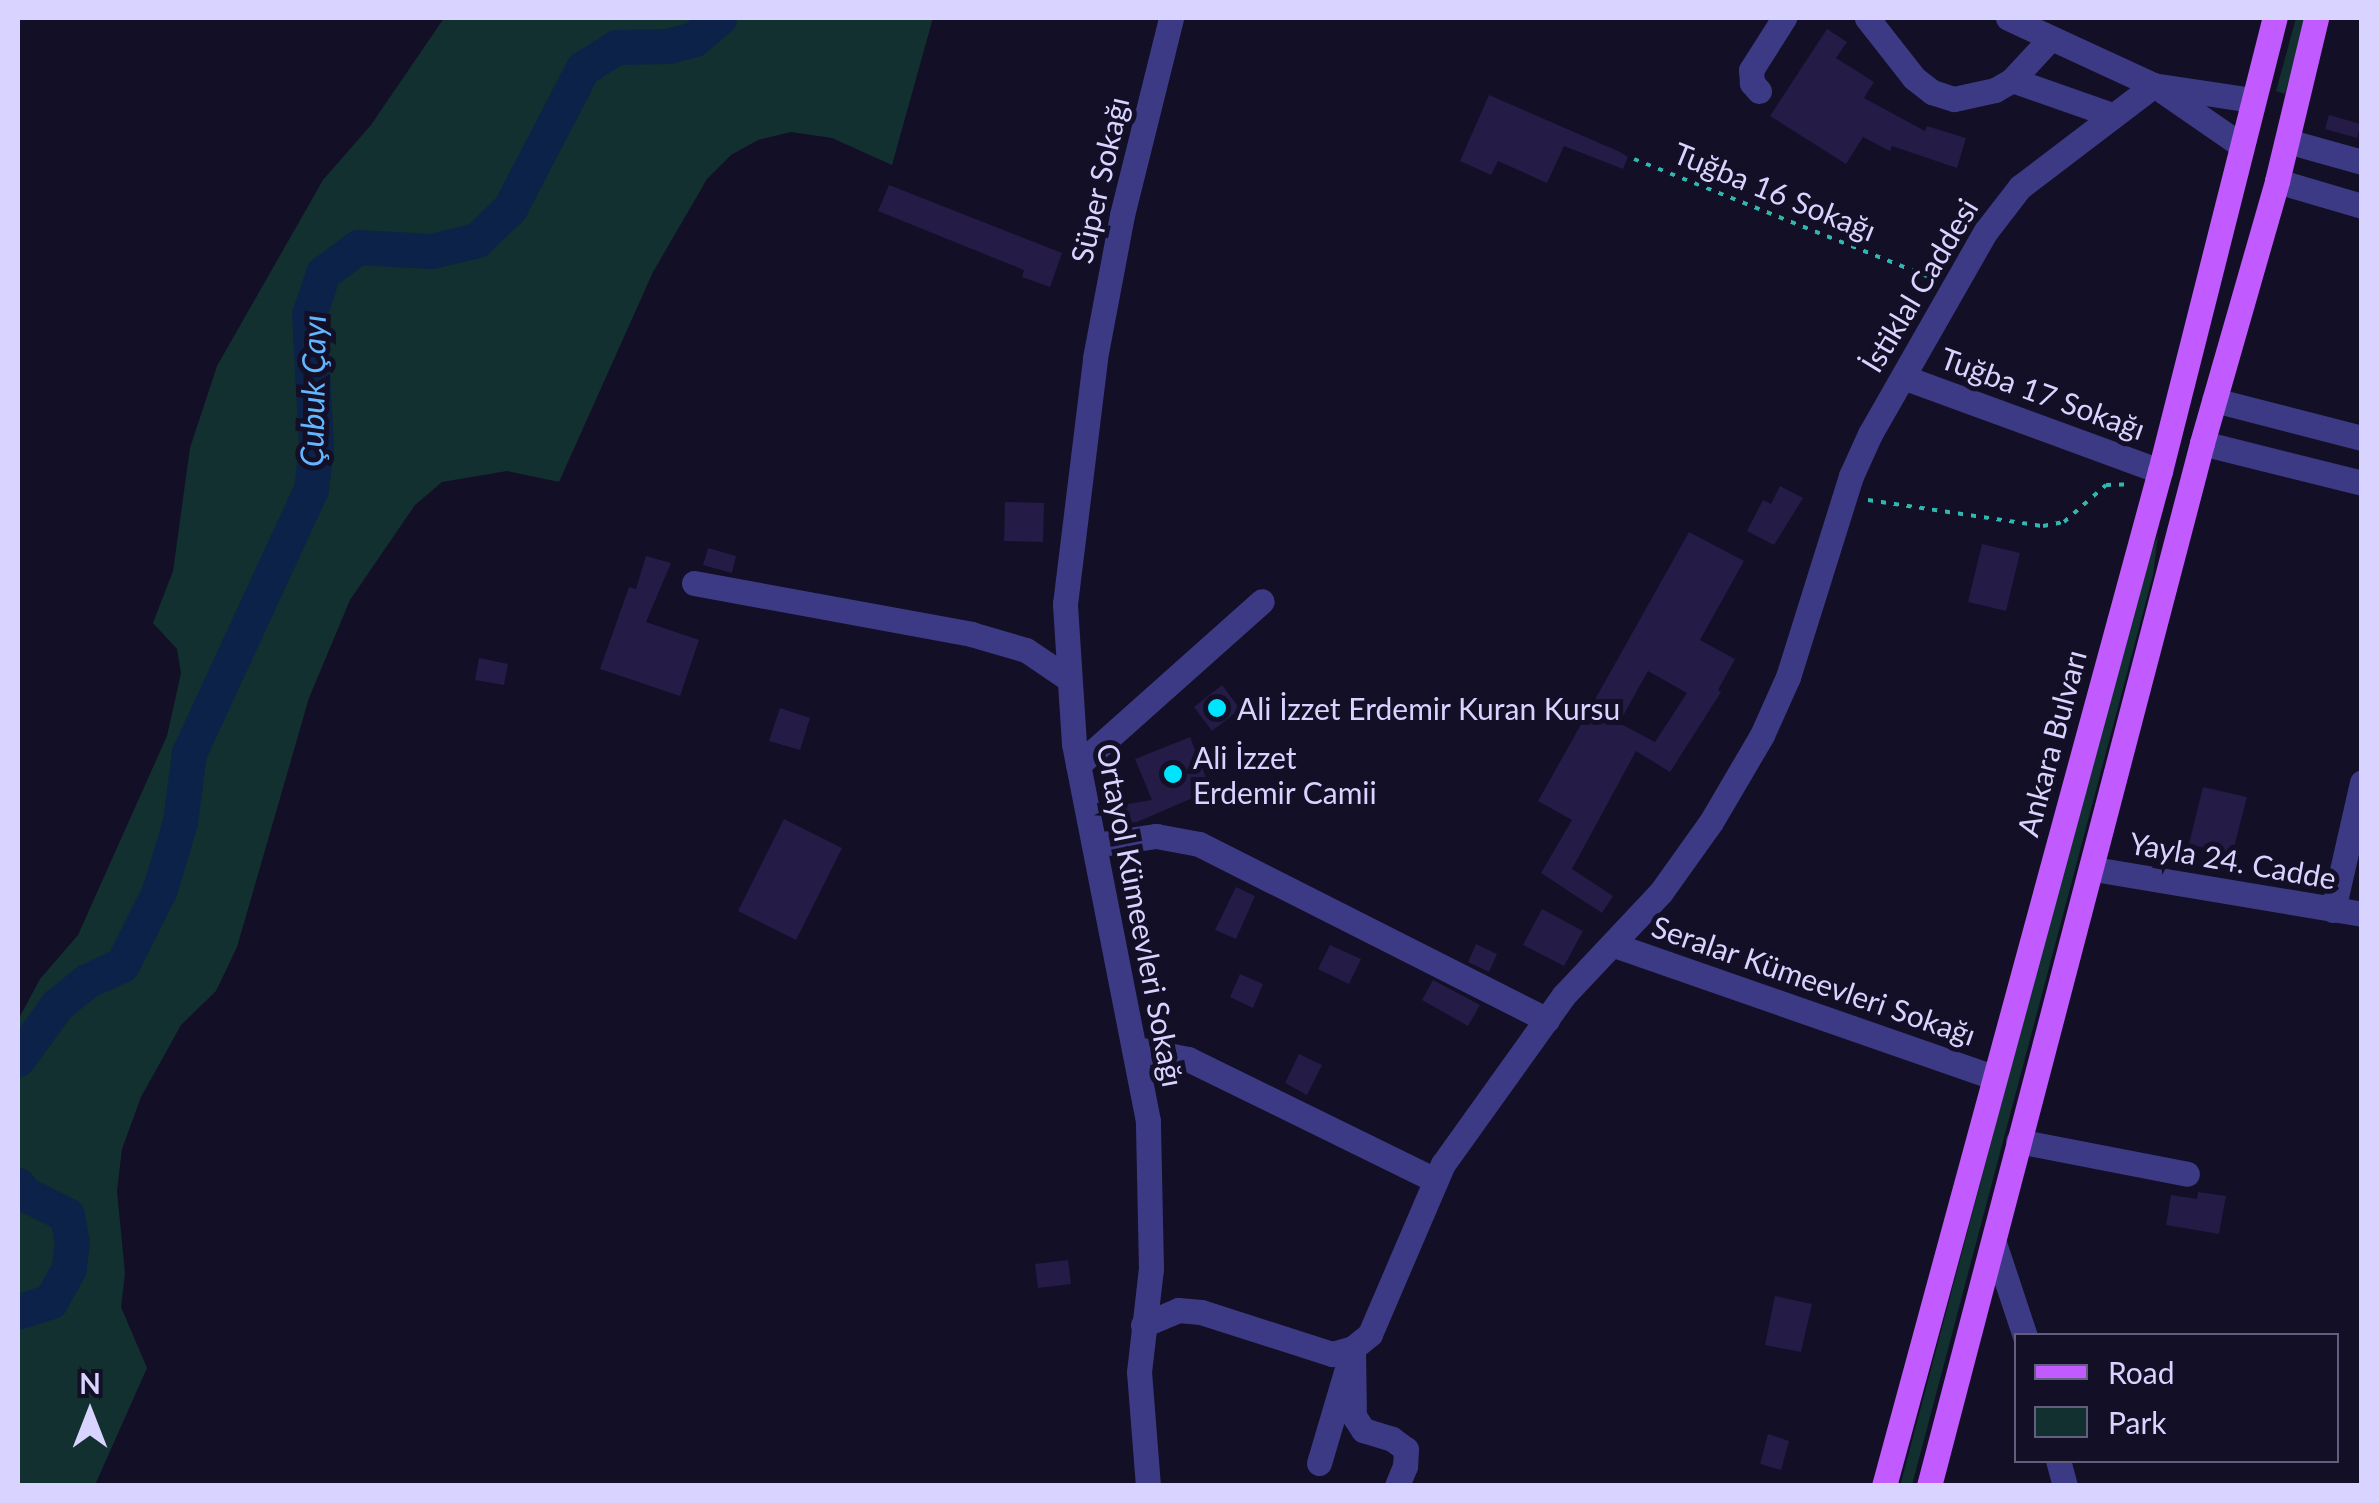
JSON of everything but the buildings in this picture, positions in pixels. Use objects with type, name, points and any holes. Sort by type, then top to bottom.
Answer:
[{"type":"main road","name":"Ankara Bulvarı","points":[[1884,1486],[1992,1077],[2160,471],[2275,18]]},
{"type":"main road","points":[[1929,1486],[2018,1141],[2094,869],[2202,443],[2277,180],[2316,18]]},
{"type":"main road","points":[[2253,100],[2287,141]]},
{"type":"main road","points":[[2241,146],[2277,180]]},
{"type":"street","name":"Süper Sokağı","points":[[1095,358],[1122,215],[1171,18]]},
{"type":"street","points":[[1759,91],[1752,83],[1751,70],[1784,18]]},
{"type":"street","points":[[1866,18],[1891,55],[1932,92],[1970,99],[2012,80],[2046,28]]},
{"type":"street","points":[[2008,18],[2046,28],[2154,85],[2241,146]]},
{"type":"street","points":[[2012,80],[2112,115]]},
{"type":"street","points":[[2154,85],[2253,100]]},
{"type":"street","name":"İstiklal Caddesi","points":[[1819,576],[1844,496],[1870,434],[1986,231],[2020,186],[2154,85]]},
{"type":"street","points":[[2287,141],[2362,162]]},
{"type":"street","points":[[2277,180],[2362,206]]},
{"type":"street","name":"Ortayol Kümeevleri Sokağı","points":[[1095,358],[1066,569],[1066,677],[1078,765],[1137,1049],[1150,1161],[1150,1269],[1139,1372],[1148,1486]]},
{"type":"street","name":"Tuğba 17 Sokağı","points":[[1904,377],[2160,471]]},
{"type":"street","points":[[2214,400],[2362,438]]},
{"type":"street","points":[[2202,443],[2362,483]]},
{"type":"street","name":"Seralar Kümeevleri Sokağı","points":[[1353,1348],[1370,1334],[1378,1319],[1435,1180],[1580,976],[1614,945],[1686,858],[1762,735],[1788,677],[1819,576]]},
{"type":"street","points":[[694,582],[970,634],[1026,650],[1066,677]]},
{"type":"street","points":[[1078,765],[1262,602]]},
{"type":"street","points":[[2333,910],[2362,782]]},
{"type":"street","points":[[1094,845],[1156,836],[1186,838],[1546,1020]]},
{"type":"street","name":"Yayla 24. Cadde","points":[[2094,869],[2362,914]]},
{"type":"street","name":"Seralar Kümeevleri Sokağı","points":[[1614,945],[1992,1077]]},
{"type":"street","points":[[1137,1049],[1188,1058],[1435,1180]]},
{"type":"street","points":[[2018,1141],[2187,1174]]},
{"type":"street","points":[[1994,1242],[2024,1333]]},
{"type":"street","points":[[1143,1325],[1188,1310],[1319,1352],[1353,1348]]},
{"type":"street","points":[[1319,1462],[1353,1348]]},
{"type":"street","points":[[1353,1348],[1356,1424],[1406,1449],[1405,1466],[1397,1486]]},
{"type":"path","name":"Tuğba 16 Sokağı","points":[[1634,159],[1954,288]]},
{"type":"path","points":[[1844,496],[2044,526],[2064,522],[2106,485],[2132,484]]},
{"type":"green space","points":[[444,18],[933,18],[892,165],[832,138],[791,132],[758,140],[731,155],[707,179],[653,272],[559,482],[507,471],[442,482],[415,505],[350,600],[309,698],[237,947],[216,991],[181,1025],[141,1097],[122,1149],[117,1191],[125,1273],[121,1307],[147,1368],[95,1485],[18,1485],[18,1020],[40,979],[78,935],[167,736],[181,673],[177,649],[153,623],[173,571],[190,448],[217,366],[323,180],[371,125]]},
{"type":"green space","points":[[2296,18],[2305,18],[2285,94],[2276,91]]},
{"type":"green space","points":[[2158,535],[2153,575],[1912,1485],[1900,1486],[2142,573]]},
{"type":"waterway","name":"Çubuk Çayı","points":[[18,1059],[57,1005],[87,981],[122,965],[160,889],[180,822],[189,753],[311,489],[316,447],[309,315],[323,273],[358,247],[431,251],[477,240],[510,208],[583,68],[616,47],[668,46],[694,39],[719,18]]},
{"type":"waterway","name":"Çubuk Çayı","points":[[18,1185],[23,1193],[67,1215],[72,1242],[69,1268],[51,1301],[18,1312]]},
{"type":"place","name":"Ali İzzet Erdemir Kuran Kursu","points":[[1217,708]]},
{"type":"place","name":"Ali İzzet Erdemir Camii","points":[[1173,774]]}]
